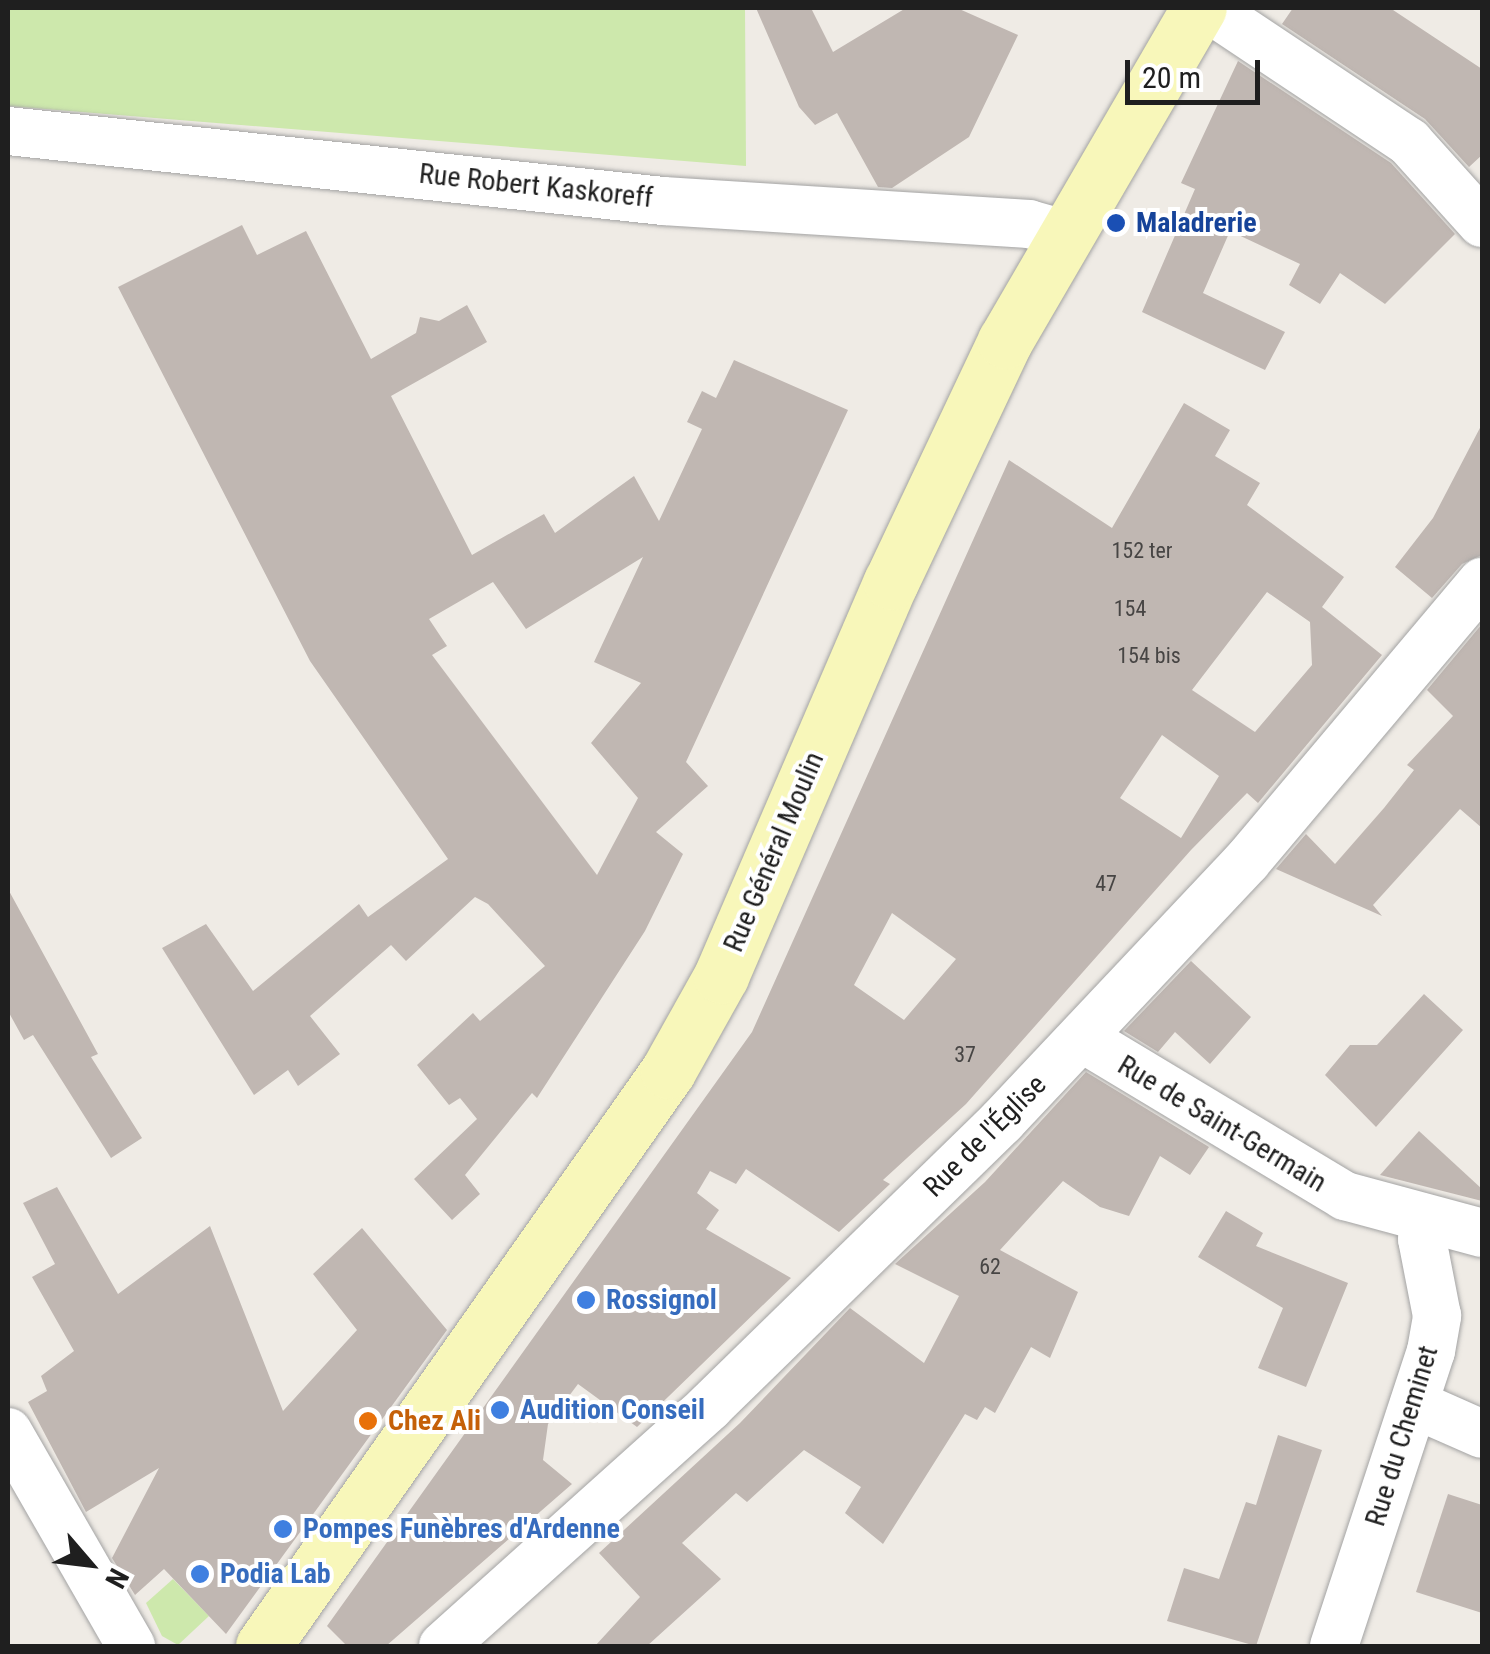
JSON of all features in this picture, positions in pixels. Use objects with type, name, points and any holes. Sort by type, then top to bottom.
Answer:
[{"type":"main road","name":"Rue Général Moulin","points":[[263,1646],[668,1071],[721,976],[899,564],[1064,234],[1199,8]]},
{"type":"street","points":[[1208,8],[1409,142],[1482,223]]},
{"type":"street","name":"Rue Robert Kaskoreff","points":[[8,132],[663,200],[1029,224],[1064,234]]},
{"type":"street","name":"Rue de l'Église","points":[[443,1646],[709,1407],[1082,1038],[1247,861],[1482,582]]},
{"type":"street","name":"Rue de Saint-Germain","points":[[1082,1038],[1301,1174],[1345,1196],[1426,1221],[1482,1233]]},
{"type":"street","name":"Rue du Cheminet","points":[[1334,1646],[1414,1404],[1437,1316],[1422,1238],[1426,1221]]},
{"type":"street","points":[[1414,1404],[1482,1434]]},
{"type":"street","points":[[8,1432],[131,1646]]},
{"type":"green space","points":[[8,8],[745,8],[746,166],[8,106]]},
{"type":"green space","points":[[173,1579],[209,1616],[178,1645],[162,1636],[146,1603]]},
{"type":"building","points":[[756,8],[811,8],[833,52],[906,8],[957,8],[1018,35],[969,137],[892,188],[878,187],[837,113],[815,125],[799,107]]},
{"type":"building","points":[[1293,8],[1390,8],[1482,69],[1482,155],[1469,167],[1425,119],[1282,24]]},
{"type":"building","points":[[1238,61],[1391,163],[1455,234],[1385,304],[1340,273],[1320,304],[1289,285],[1300,264],[1230,231],[1203,293],[1285,332],[1265,370],[1142,312],[1195,189],[1181,183]]},
{"type":"building","points":[[242,225],[257,255],[306,231],[371,359],[416,333],[420,317],[439,321],[467,305],[487,342],[391,396],[472,555],[544,514],[555,533],[634,476],[659,521],[702,429],[687,422],[702,391],[716,398],[734,360],[848,410],[686,762],[708,786],[656,832],[683,854],[645,931],[537,1098],[532,1093],[465,1175],[480,1194],[452,1220],[414,1179],[477,1119],[460,1098],[449,1105],[417,1065],[473,1013],[480,1021],[545,966],[488,904],[475,897],[406,961],[391,945],[310,1016],[340,1054],[298,1086],[288,1070],[254,1095],[162,948],[206,924],[253,991],[359,904],[368,917],[448,859],[310,661],[118,287]],"holes":[[[643,557],[594,662],[641,683],[591,743],[638,798],[597,875],[432,655],[447,646],[429,619],[493,582],[526,629]]]},
{"type":"building","points":[[1184,403],[1230,430],[1215,456],[1260,483],[1247,505],[1344,577],[1322,607],[1382,655],[1258,803],[1247,793],[1191,850],[966,1104],[883,1180],[890,1184],[839,1232],[746,1169],[736,1184],[710,1171],[697,1193],[719,1210],[706,1229],[791,1278],[637,1427],[578,1384],[548,1424],[543,1460],[572,1484],[386,1646],[347,1646],[327,1626],[752,1032],[1009,460],[1112,528]],"holes":[[[1267,592],[1310,622],[1312,665],[1255,732],[1192,690]],[[1162,735],[1219,776],[1181,838],[1120,798]],[[892,913],[956,959],[904,1020],[854,985]]]},
{"type":"building","points":[[1482,424],[1482,555],[1462,564],[1432,598],[1395,567],[1433,518]]},
{"type":"building","points":[[1482,624],[1482,828],[1460,809],[1373,905],[1382,916],[1276,869],[1306,834],[1335,864],[1384,808],[1414,770],[1407,765],[1453,716],[1427,690]]},
{"type":"building","points":[[8,889],[98,1054],[91,1057],[142,1138],[111,1158],[33,1035],[24,1040],[8,1011]]},
{"type":"building","points":[[1191,961],[1251,1017],[1210,1064],[1175,1032],[1158,1052],[1124,1031]]},
{"type":"building","points":[[1424,994],[1463,1030],[1376,1127],[1325,1075],[1350,1045],[1377,1045]]},
{"type":"building","points":[[1086,1072],[1209,1147],[1190,1175],[1160,1156],[1129,1216],[1100,1207],[1063,1181],[1000,1250],[1078,1292],[1050,1358],[1031,1347],[995,1413],[985,1407],[977,1420],[965,1414],[883,1544],[845,1513],[861,1487],[804,1450],[747,1502],[736,1493],[682,1543],[721,1579],[647,1646],[595,1646],[640,1597],[599,1553],[740,1423],[850,1308],[924,1363],[959,1296],[895,1264],[985,1182]]},
{"type":"building","points":[[1419,1131],[1482,1189],[1482,1201],[1380,1175]]},
{"type":"building","points":[[57,1187],[118,1294],[210,1226],[283,1411],[357,1330],[313,1274],[362,1228],[447,1330],[226,1634],[164,1569],[135,1595],[112,1558],[159,1468],[86,1512],[28,1402],[47,1391],[41,1376],[74,1351],[32,1277],[55,1264],[23,1203]]},
{"type":"building","points":[[1226,1211],[1263,1233],[1256,1246],[1348,1283],[1306,1387],[1258,1368],[1283,1308],[1198,1257]]},
{"type":"building","points":[[1278,1435],[1322,1450],[1256,1646],[1167,1621],[1184,1568],[1219,1579],[1246,1502],[1256,1505]]},
{"type":"building","points":[[1448,1494],[1482,1505],[1482,1613],[1416,1592]]},
{"type":"place","name":"Maladrerie","points":[[1116,223]]},
{"type":"place","name":"Rossignol","points":[[586,1300]]},
{"type":"place","name":"Audition Conseil","points":[[500,1410]]},
{"type":"place","name":"Chez Ali","points":[[368,1421]]},
{"type":"place","name":"Pompes Funèbres d'Ardenne","points":[[283,1529]]},
{"type":"place","name":"Podia Lab","points":[[200,1574]]}]
